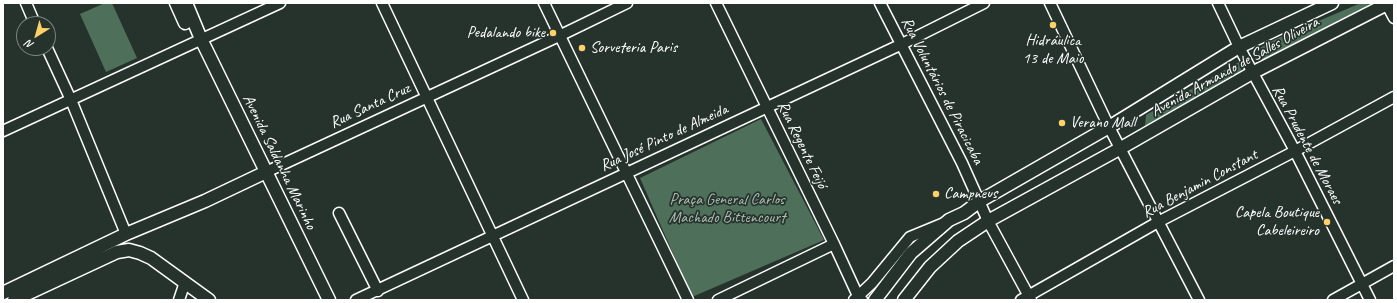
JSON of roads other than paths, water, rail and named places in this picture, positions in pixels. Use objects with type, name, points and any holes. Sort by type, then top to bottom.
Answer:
[{"type":"main road","name":"Avenida Saldanha Marinho","points":[[176,3],[188,29],[201,39]]},
{"type":"main road","name":"Avenida Saldanha Marinho","points":[[186,3],[201,39],[329,300]]},
{"type":"main road","name":"Avenida Armando de Salles Oliveira","points":[[875,300],[911,253],[949,220],[964,213],[980,202],[1109,127],[1239,47],[1332,3]]},
{"type":"main road","name":"Avenida Armando de Salles Oliveira","points":[[904,300],[930,267],[958,241],[988,221],[1121,148],[1252,73],[1387,4]]},
{"type":"main road","name":"Rua Santa Cruz","points":[[3,293],[126,234],[205,201],[266,172]]},
{"type":"main road","points":[[139,229],[136,244],[140,252]]},
{"type":"main road","points":[[111,254],[126,234]]},
{"type":"main road","points":[[14,300],[111,254],[129,250],[140,252],[151,258],[209,300]]},
{"type":"street","points":[[26,3],[32,16]]},
{"type":"street","points":[[3,132],[280,3]]},
{"type":"street","points":[[382,3],[524,299]]},
{"type":"street","points":[[544,3],[688,300]]},
{"type":"street","name":"Rua Santa Cruz","points":[[266,172],[627,3]]},
{"type":"street","name":"Rua Regente Feijó","points":[[716,3],[834,244],[858,299]]},
{"type":"street","name":"Rua Voluntários de Piracicaba","points":[[880,3],[902,44],[1027,299]]},
{"type":"street","name":"Rua José Pinto de Almeida","points":[[356,300],[378,291],[626,172],[902,44],[984,3]]},
{"type":"street","points":[[1050,3],[1109,127],[1199,300]]},
{"type":"street","name":"Rua Prudente de Moraes","points":[[1218,3],[1252,73],[1295,151],[1370,300]]},
{"type":"street","points":[[1387,4],[1394,18]]},
{"type":"street","points":[[51,56],[71,100],[126,234]]},
{"type":"street","name":"Rua Benjamin Constant","points":[[1027,299],[1158,222],[1295,151],[1394,97]]},
{"type":"street","points":[[339,213],[378,291]]},
{"type":"street","points":[[858,299],[910,237],[949,220]]},
{"type":"street","points":[[718,300],[834,244]]},
{"type":"street","points":[[1333,300],[1394,266]]},
{"type":"street","points":[[179,300],[185,282]]},
{"type":"place","name":"Hidráulica 13 de Maio","points":[[1053,25]]},
{"type":"place","name":"Pedalando bike","points":[[553,33]]},
{"type":"place","name":"Sorveteria Paris","points":[[582,48]]},
{"type":"place","name":"Verano Mall","points":[[1062,123]]},
{"type":"place","name":"Campneus","points":[[936,194]]},
{"type":"place","name":"Capela Boutique Cabeleireiro","points":[[1327,222]]},
{"type":"park label","name":"Praça General Carlos Machado Bittencourt","points":[[727,209]]}]
